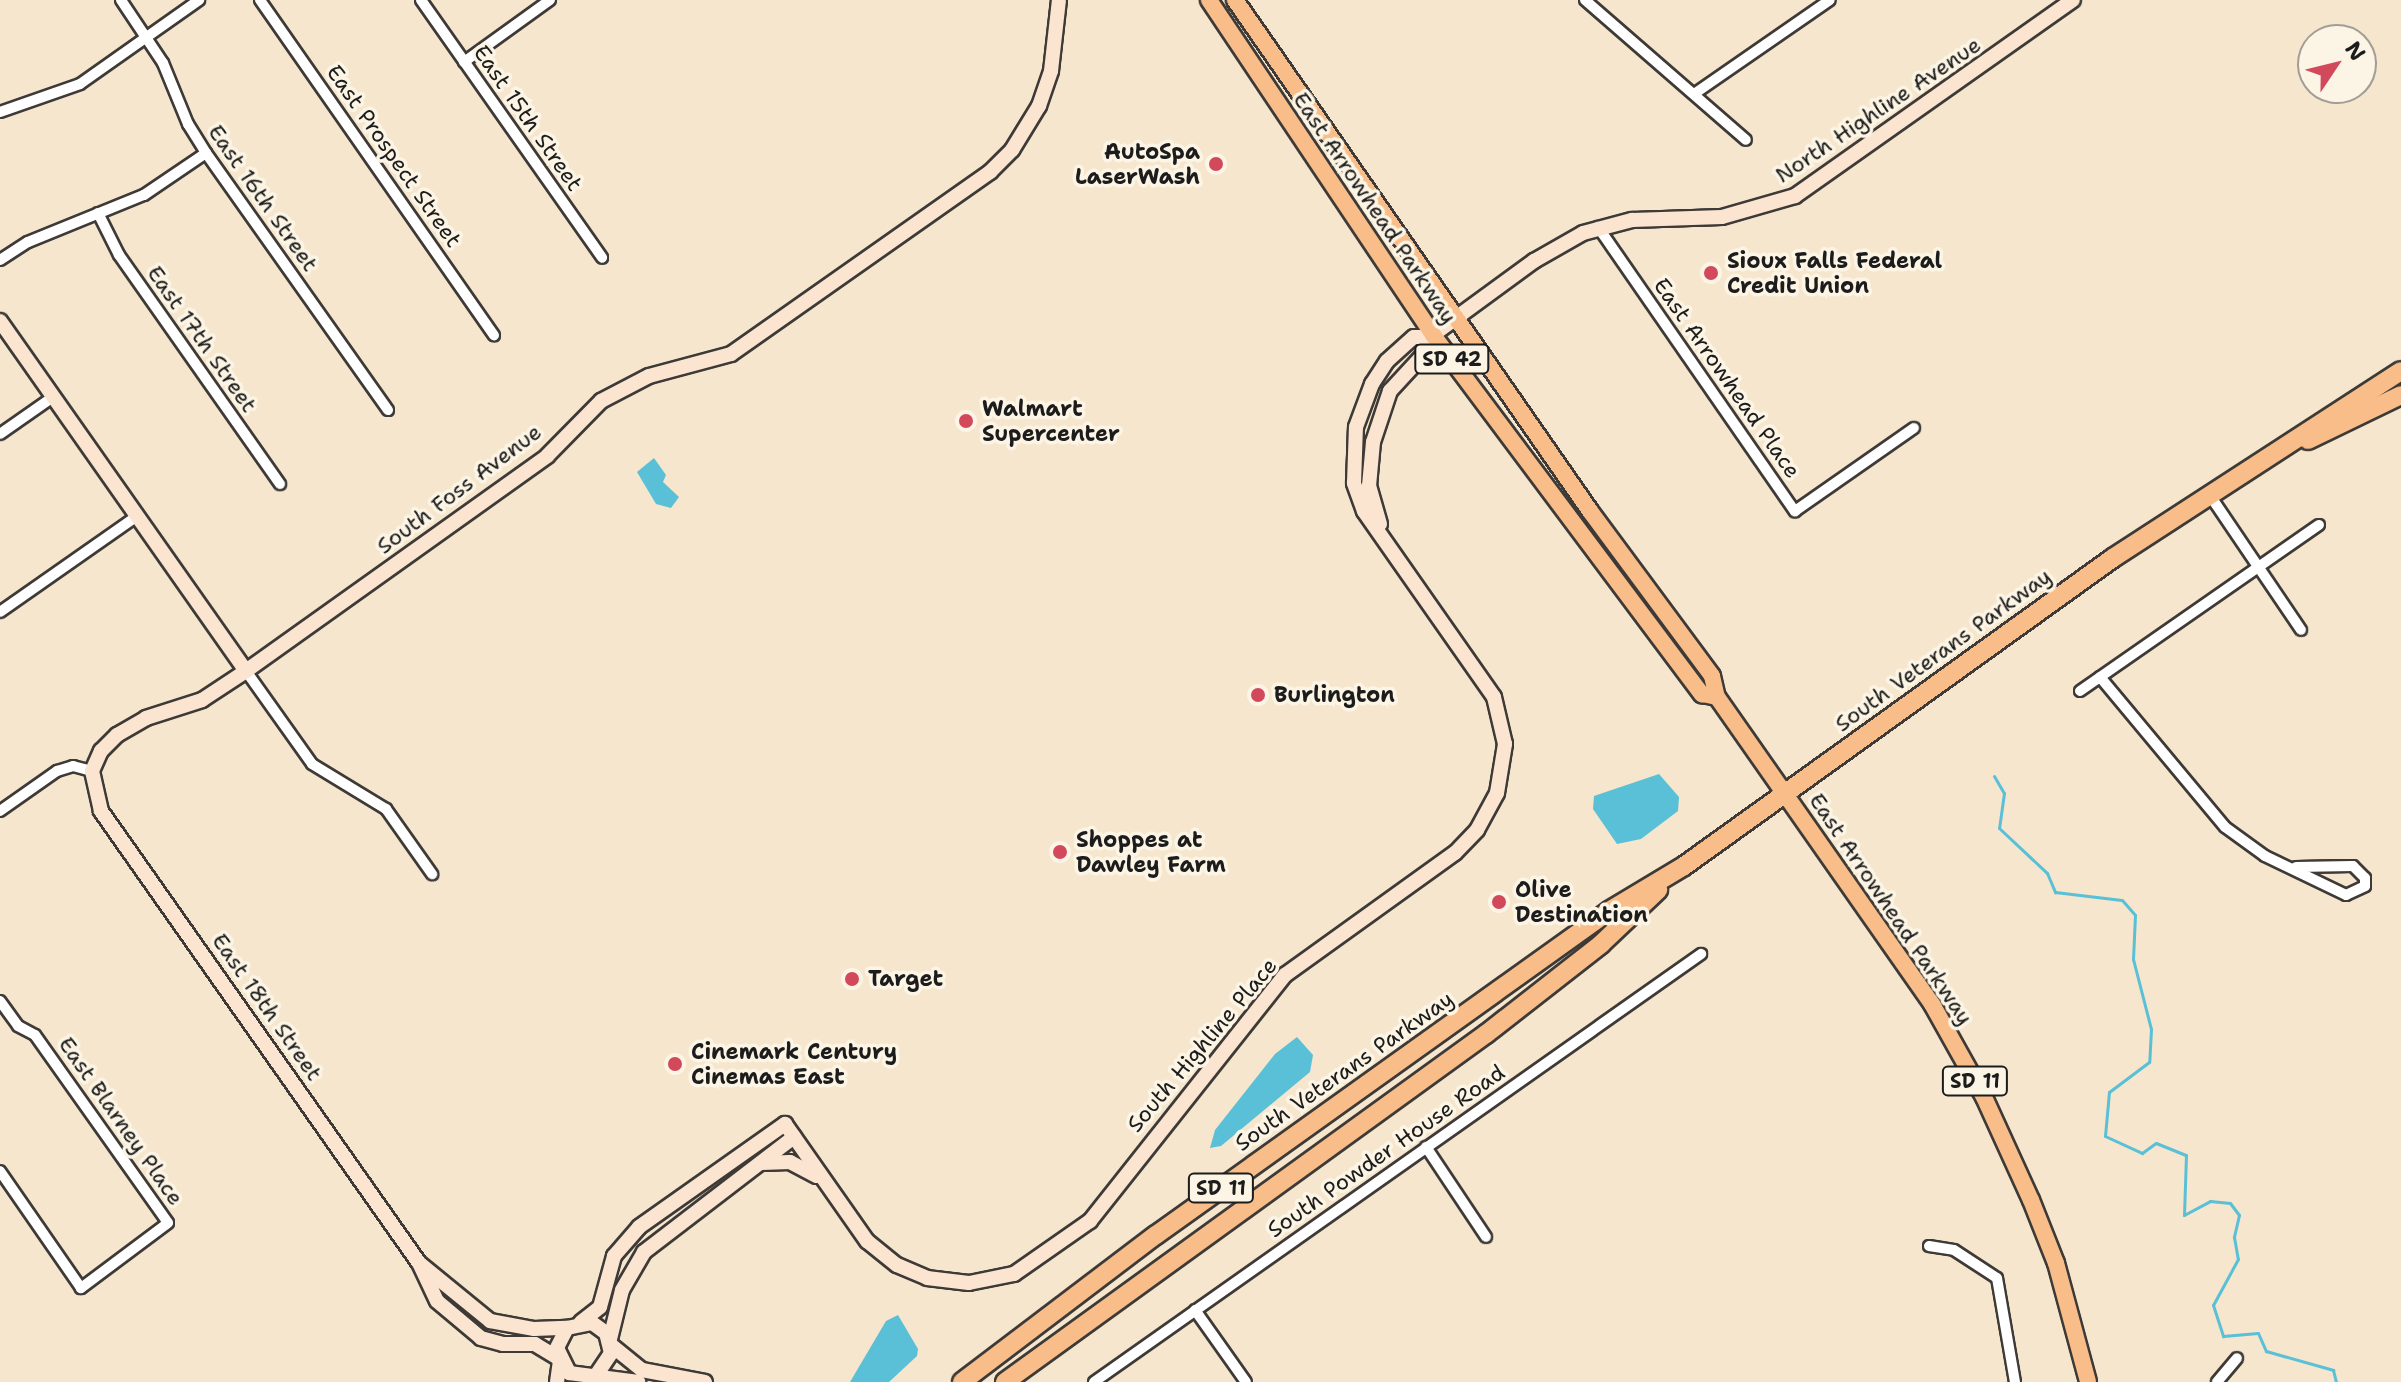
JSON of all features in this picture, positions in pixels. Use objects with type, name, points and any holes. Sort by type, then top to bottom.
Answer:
[{"type":"highway","points":[[2233,476],[2401,371]]},
{"type":"highway","points":[[2233,476],[2401,395]]},
{"type":"highway","name":"South Veterans Parkway","points":[[962,1382],[1156,1235],[1609,911],[1684,866],[2233,476]]},
{"type":"highway","name":"South Veterans Parkway","points":[[1005,1382],[1486,1034],[1601,944],[1684,866]]},
{"type":"main road","name":"East Arrowhead Parkway","points":[[1209,0],[1432,336],[1702,694],[1717,697]]},
{"type":"main road","name":"East Arrowhead Parkway","points":[[1235,0],[1456,319],[1712,676],[1717,697],[1908,966],[1984,1097],[2056,1263],[2088,1382]]},
{"type":"street","name":"East 16th Street","points":[[121,0],[147,37],[206,153],[388,410]]},
{"type":"street","points":[[0,112],[70,89],[199,0]]},
{"type":"street","name":"East Prospect Street","points":[[260,0],[494,335]]},
{"type":"street","name":"East 15th Street","points":[[421,0],[602,258]]},
{"type":"street","points":[[464,62],[550,0]]},
{"type":"street","name":"South Foss Avenue","points":[[92,771],[106,745],[130,727],[202,700],[246,671],[547,456],[601,401],[649,376],[731,354],[990,172],[1023,136],[1042,98],[1054,58],[1059,0]]},
{"type":"street","points":[[1694,94],[1830,0]]},
{"type":"street","name":"North Highline Avenue","points":[[1432,336],[1554,247],[1598,227],[1632,220],[1722,217],[1795,196],[2073,0]]},
{"type":"street","points":[[1588,1],[1746,140]]},
{"type":"street","points":[[0,260],[98,213],[144,195],[206,153]]},
{"type":"street","name":"East 17th Street","points":[[98,213],[119,255],[280,484]]},
{"type":"street","name":"East Arrowhead Place","points":[[1598,227],[1795,511],[1914,428]]},
{"type":"street","points":[[0,321],[312,764],[386,809],[432,874]]},
{"type":"street","name":"South Highline Place","points":[[574,1325],[604,1301],[611,1264],[627,1238],[785,1124],[876,1250],[912,1272],[969,1283],[1027,1268],[1100,1212],[1148,1142],[1204,1083],[1285,975],[1468,841],[1499,786],[1505,744],[1500,712],[1476,667],[1359,501],[1352,467],[1356,427],[1372,384],[1387,361],[1414,337],[1432,336],[1426,352],[1390,391],[1376,431],[1369,486],[1385,536]]},
{"type":"street","points":[[0,434],[53,397]]},
{"type":"street","points":[[2208,493],[2301,630]]},
{"type":"street","points":[[0,612],[137,516]]},
{"type":"street","points":[[2080,691],[2319,525]]},
{"type":"street","points":[[2100,677],[2212,815],[2265,856],[2296,867],[2346,895],[2365,886],[2365,878],[2353,866],[2296,867]]},
{"type":"street","points":[[0,811],[57,771],[73,766],[92,771]]},
{"type":"street","name":"East 18th Street","points":[[92,771],[101,811],[419,1263],[437,1301],[468,1330],[492,1342],[535,1344],[559,1359],[569,1373],[638,1382]]},
{"type":"street","name":"South Powder House Road","points":[[1094,1382],[1701,954]]},
{"type":"street","name":"East Blarney Place","points":[[0,1001],[18,1026],[35,1035],[168,1223],[81,1288],[0,1171]]},
{"type":"street","points":[[590,1378],[609,1361],[618,1300],[638,1259],[746,1169],[794,1137]]},
{"type":"street","points":[[1426,1147],[1486,1237]]},
{"type":"street","points":[[746,1169],[766,1161],[790,1162],[829,1188]]},
{"type":"street","points":[[1929,1246],[1954,1250],[1997,1278],[2015,1382]]},
{"type":"street","name":"East 18th Street","points":[[419,1263],[490,1321],[534,1329],[574,1325]]},
{"type":"street","points":[[1195,1310],[1246,1382]]},
{"type":"street","points":[[557,1382],[558,1340],[574,1325],[600,1327],[611,1342],[642,1370],[705,1382]]},
{"type":"street","points":[[2217,1382],[2237,1358]]},
{"type":"water","points":[[654,458],[666,475],[663,482],[679,497],[671,508],[656,504],[637,472]]},
{"type":"water","points":[[1659,774],[1679,797],[1678,811],[1641,839],[1617,844],[1593,809],[1594,796]]},
{"type":"water","points":[[1297,1037],[1313,1055],[1310,1072],[1221,1146],[1210,1148],[1215,1130],[1275,1054]]},
{"type":"water","points":[[898,1315],[918,1349],[917,1356],[889,1382],[850,1382],[886,1321]]},
{"type":"waterway","points":[[1994,776],[2004,793],[1999,828],[2047,873],[2055,892],[2122,900],[2135,915],[2133,959],[2151,1029],[2149,1062],[2109,1092],[2105,1136],[2142,1153],[2156,1143],[2186,1155],[2184,1215],[2210,1201],[2230,1203],[2239,1215],[2234,1237],[2238,1259],[2213,1305],[2223,1336],[2258,1333],[2266,1351],[2333,1370],[2336,1382]]},
{"type":"place","name":"AutoSpa LaserWash","points":[[1216,164]]},
{"type":"place","name":"Sioux Falls Federal Credit Union","points":[[1711,273]]},
{"type":"place","name":"Walmart Supercenter","points":[[966,421]]},
{"type":"place","name":"Burlington","points":[[1258,695]]},
{"type":"place","name":"Shoppes at Dawley Farm","points":[[1060,852]]},
{"type":"place","name":"Olive Destination","points":[[1499,902]]},
{"type":"place","name":"Target","points":[[852,979]]},
{"type":"place","name":"Cinemark Century Cinemas East","points":[[675,1064]]}]
